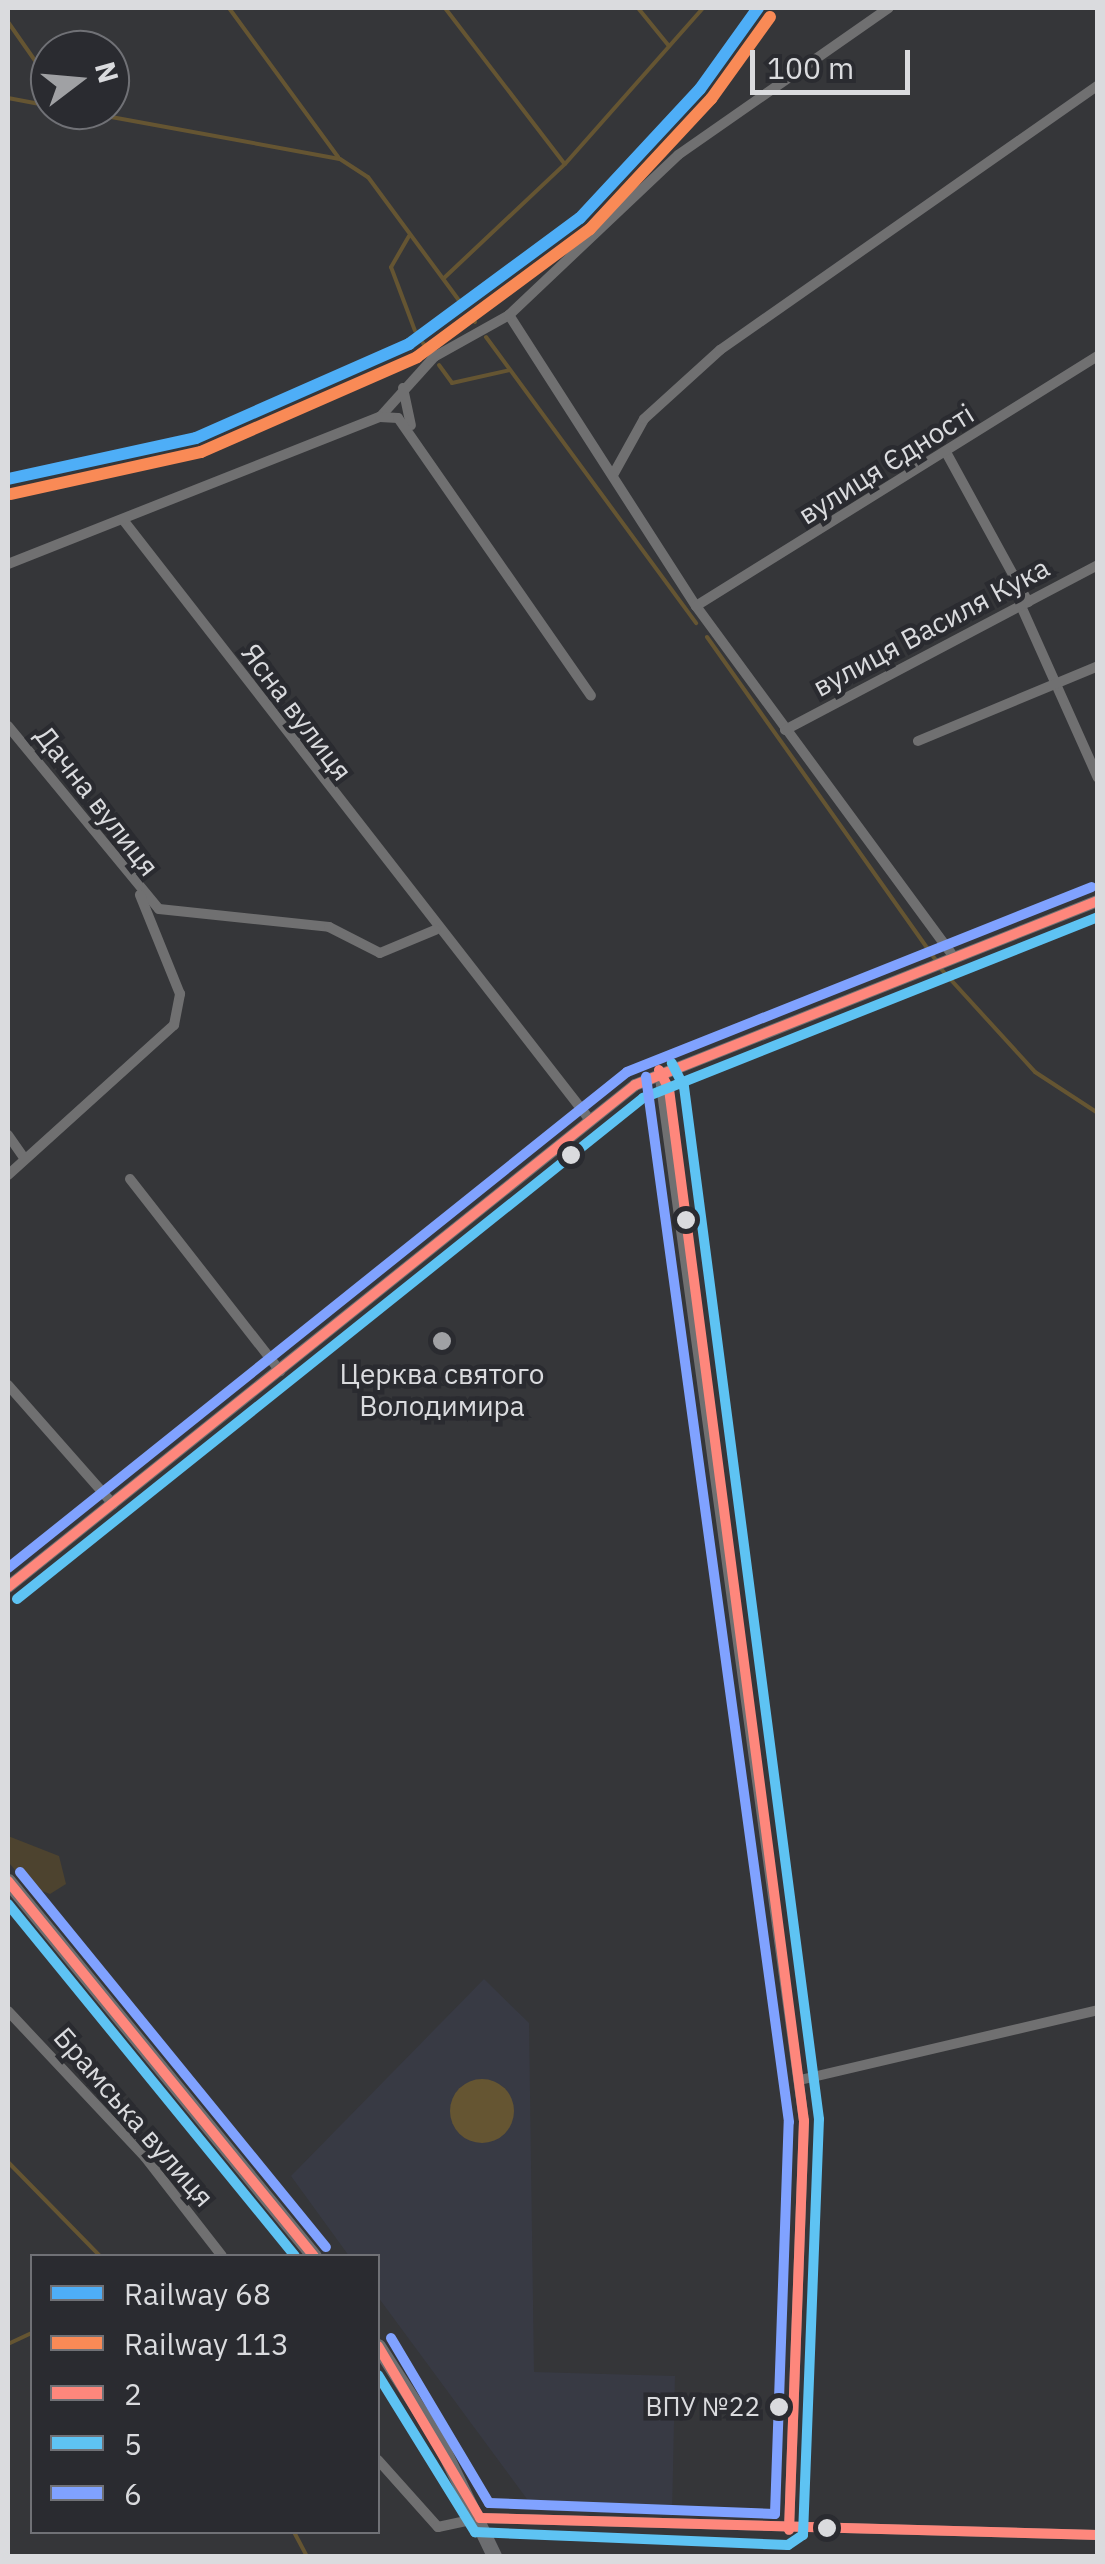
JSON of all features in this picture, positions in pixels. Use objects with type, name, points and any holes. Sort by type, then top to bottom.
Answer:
[{"type":"highway","points":[[8,1881],[312,2254]]},
{"type":"highway","points":[[380,2349],[480,2518],[494,2556]]},
{"type":"main road","points":[[8,1587],[590,1120],[659,1070],[1098,901]]},
{"type":"street","points":[[380,417],[434,357],[510,315],[678,155],[889,8]]},
{"type":"street","points":[[613,476],[644,419],[720,350],[1098,86]]},
{"type":"street","points":[[510,315],[696,606],[943,959]]},
{"type":"street","name":"вулиця Єдності","points":[[696,606],[947,454],[1098,356]]},
{"type":"street","points":[[403,387],[416,436]]},
{"type":"street","points":[[8,564],[380,417],[398,418],[416,436],[591,696]]},
{"type":"street","points":[[947,454],[1024,604],[1054,684],[1098,778]]},
{"type":"street","name":"Ясна вулиця","points":[[124,521],[435,930],[590,1120]]},
{"type":"street","name":"вулиця Василя Кука","points":[[785,730],[1098,565]]},
{"type":"street","points":[[918,741],[1098,666]]},
{"type":"street","name":"Дачна вулиця","points":[[8,726],[140,895],[184,914],[329,927],[380,952],[435,930]]},
{"type":"street","points":[[8,1175],[174,1024],[180,994],[140,895]]},
{"type":"street","points":[[659,1070],[669,1088],[708,1442],[800,2080],[789,2530]]},
{"type":"street","points":[[8,1135],[24,1160]]},
{"type":"street","points":[[130,1180],[280,1371]]},
{"type":"street","points":[[8,1385],[113,1504]]},
{"type":"street","points":[[800,2080],[1098,2010]]},
{"type":"street","name":"Брамська вулиця","points":[[8,2012],[145,2157],[220,2254]]},
{"type":"street","points":[[380,2462],[438,2527],[480,2518],[789,2530],[1098,2535]]},
{"type":"shaded area","points":[[8,1836],[59,1856],[66,1884],[50,1894],[29,1886],[9,1863]]},
{"type":"shaded area","points":[[484,1979],[529,2023],[534,2372],[675,2376],[672,2516],[535,2510],[380,2300],[380,2254],[348,2254],[291,2176]]},
{"type":"shaded area","points":[[482,2079],[505,2088],[514,2111],[505,2134],[482,2143],[459,2134],[450,2111],[459,2088]]},
{"type":"waterway","points":[[229,8],[338,157]]},
{"type":"waterway","points":[[445,8],[564,163]]},
{"type":"waterway","points":[[638,8],[669,46]]},
{"type":"waterway","points":[[444,278],[565,164],[703,8]]},
{"type":"waterway","points":[[8,22],[30,53]]},
{"type":"waterway","points":[[8,98],[30,102]]},
{"type":"waterway","points":[[130,120],[340,159],[368,177],[460,302]]},
{"type":"waterway","points":[[409,236],[391,267],[415,331]]},
{"type":"waterway","points":[[469,314],[475,322]]},
{"type":"waterway","points":[[486,337],[696,623]]},
{"type":"waterway","points":[[423,343],[428,350]]},
{"type":"waterway","points":[[439,365],[452,383],[510,370]]},
{"type":"waterway","points":[[707,637],[936,961]]},
{"type":"waterway","points":[[941,969],[1035,1072],[1098,1113]]},
{"type":"waterway","points":[[8,2162],[98,2254]]},
{"type":"waterway","points":[[8,2344],[30,2334]]},
{"type":"waterway","points":[[295,2534],[307,2556]]},
{"type":"rail line","name":"68","points":[[8,479],[196,438],[409,344],[580,218],[700,89],[758,8]]},
{"type":"rail line","name":"113","points":[[11,494],[201,452],[417,357],[590,229],[711,99],[770,17]]},
{"type":"transit line","name":"6","points":[[8,1568],[627,1072],[1092,887]]},
{"type":"transit line","name":"2","points":[[8,1587],[635,1085],[1098,901]]},
{"type":"transit line","name":"5","points":[[17,1599],[643,1098],[1098,917]]},
{"type":"transit line","name":"5","points":[[380,2378],[475,2532],[788,2545],[803,2535],[819,2119],[684,1087],[672,1063]]},
{"type":"transit line","name":"2","points":[[659,1070],[669,1089],[804,2121],[789,2530]]},
{"type":"transit line","name":"6","points":[[391,2338],[489,2503],[775,2514],[789,2122],[646,1077]]},
{"type":"transit line","name":"6","points":[[20,1872],[326,2247]]},
{"type":"transit line","name":"2","points":[[8,1881],[312,2254]]},
{"type":"transit line","name":"5","points":[[8,1904],[293,2254]]},
{"type":"transit line","name":"2","points":[[380,2349],[480,2518],[1098,2535]]},
{"type":"place","name":"Церква святого Володимира","points":[[442,1341]]},
{"type":"place","name":"ВПУ №22","points":[[779,2407]]}]
